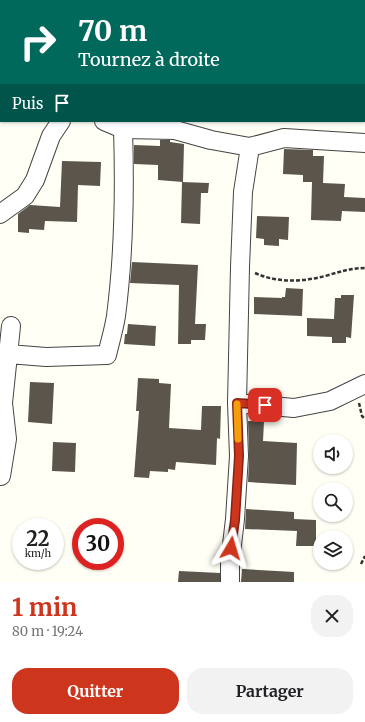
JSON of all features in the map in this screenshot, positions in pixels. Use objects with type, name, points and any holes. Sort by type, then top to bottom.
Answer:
[{"type":"street","points":[[0,214],[25,196],[35,180],[51,136],[60,122]]},
{"type":"street","points":[[106,122],[124,129],[175,130],[211,140],[250,147],[284,138],[365,144]]},
{"type":"street","points":[[8,354],[46,357],[108,355],[115,317],[121,266],[125,196],[124,129]]},
{"type":"street","points":[[230,582],[230,562],[235,520],[239,456],[237,403],[243,192],[250,147]]},
{"type":"street","points":[[1,476],[7,439],[3,403],[11,326]]},
{"type":"street","points":[[237,403],[294,408],[330,400],[365,384]]},
{"type":"path","points":[[240,267],[265,278],[296,281],[353,268],[365,268]]},
{"type":"path","points":[[361,564],[365,556]]},
{"type":"building","points":[[160,140],[170,140],[170,142],[184,144],[183,182],[158,180],[158,165],[134,164],[134,145],[160,146]]},
{"type":"building","points":[[284,149],[313,150],[313,156],[324,156],[323,183],[345,184],[344,197],[365,198],[365,212],[342,211],[341,221],[311,220],[312,182],[303,182],[303,175],[283,174]]},
{"type":"building","points":[[62,161],[101,162],[100,186],[78,185],[77,222],[45,221],[44,230],[29,229],[29,233],[18,232],[18,214],[30,205],[60,207]]},
{"type":"building","points":[[182,182],[209,183],[208,193],[201,193],[200,224],[181,223]]},
{"type":"building","points":[[257,216],[289,217],[288,240],[279,239],[279,246],[264,245],[264,239],[256,238]]},
{"type":"building","points":[[132,262],[198,265],[195,324],[206,324],[205,340],[191,340],[191,344],[178,344],[179,285],[130,283]]},
{"type":"building","points":[[286,288],[303,289],[302,316],[254,314],[254,297],[282,298],[285,297]]},
{"type":"building","points":[[341,295],[354,295],[351,338],[346,337],[346,343],[332,343],[332,337],[307,336],[307,318],[334,319],[335,298],[341,298]]},
{"type":"building","points":[[128,324],[156,326],[155,346],[124,344]]},
{"type":"building","points":[[138,378],[159,379],[159,383],[171,384],[169,428],[201,430],[202,406],[221,406],[220,439],[217,438],[216,465],[176,462],[175,470],[168,469],[168,472],[150,471],[149,478],[134,477],[139,411],[136,411]]},
{"type":"building","points":[[30,382],[54,383],[52,424],[28,422]]},
{"type":"building","points":[[248,421],[264,421],[263,441],[297,443],[296,485],[248,482]]},
{"type":"building","points":[[53,442],[76,443],[75,472],[52,471]]},
{"type":"building","points":[[246,509],[294,512],[294,519],[313,520],[313,522],[316,522],[316,530],[313,530],[313,546],[296,546],[297,531],[245,529]]},
{"type":"building","points":[[242,569],[294,572],[294,582],[241,582]]},
{"type":"building","points":[[179,571],[220,573],[220,582],[178,582]]},
{"type":"slow traffic","points":[[237,404],[238,439]]},
{"type":"route","points":[[231,548],[235,520],[239,456],[237,403],[265,405]]}]
